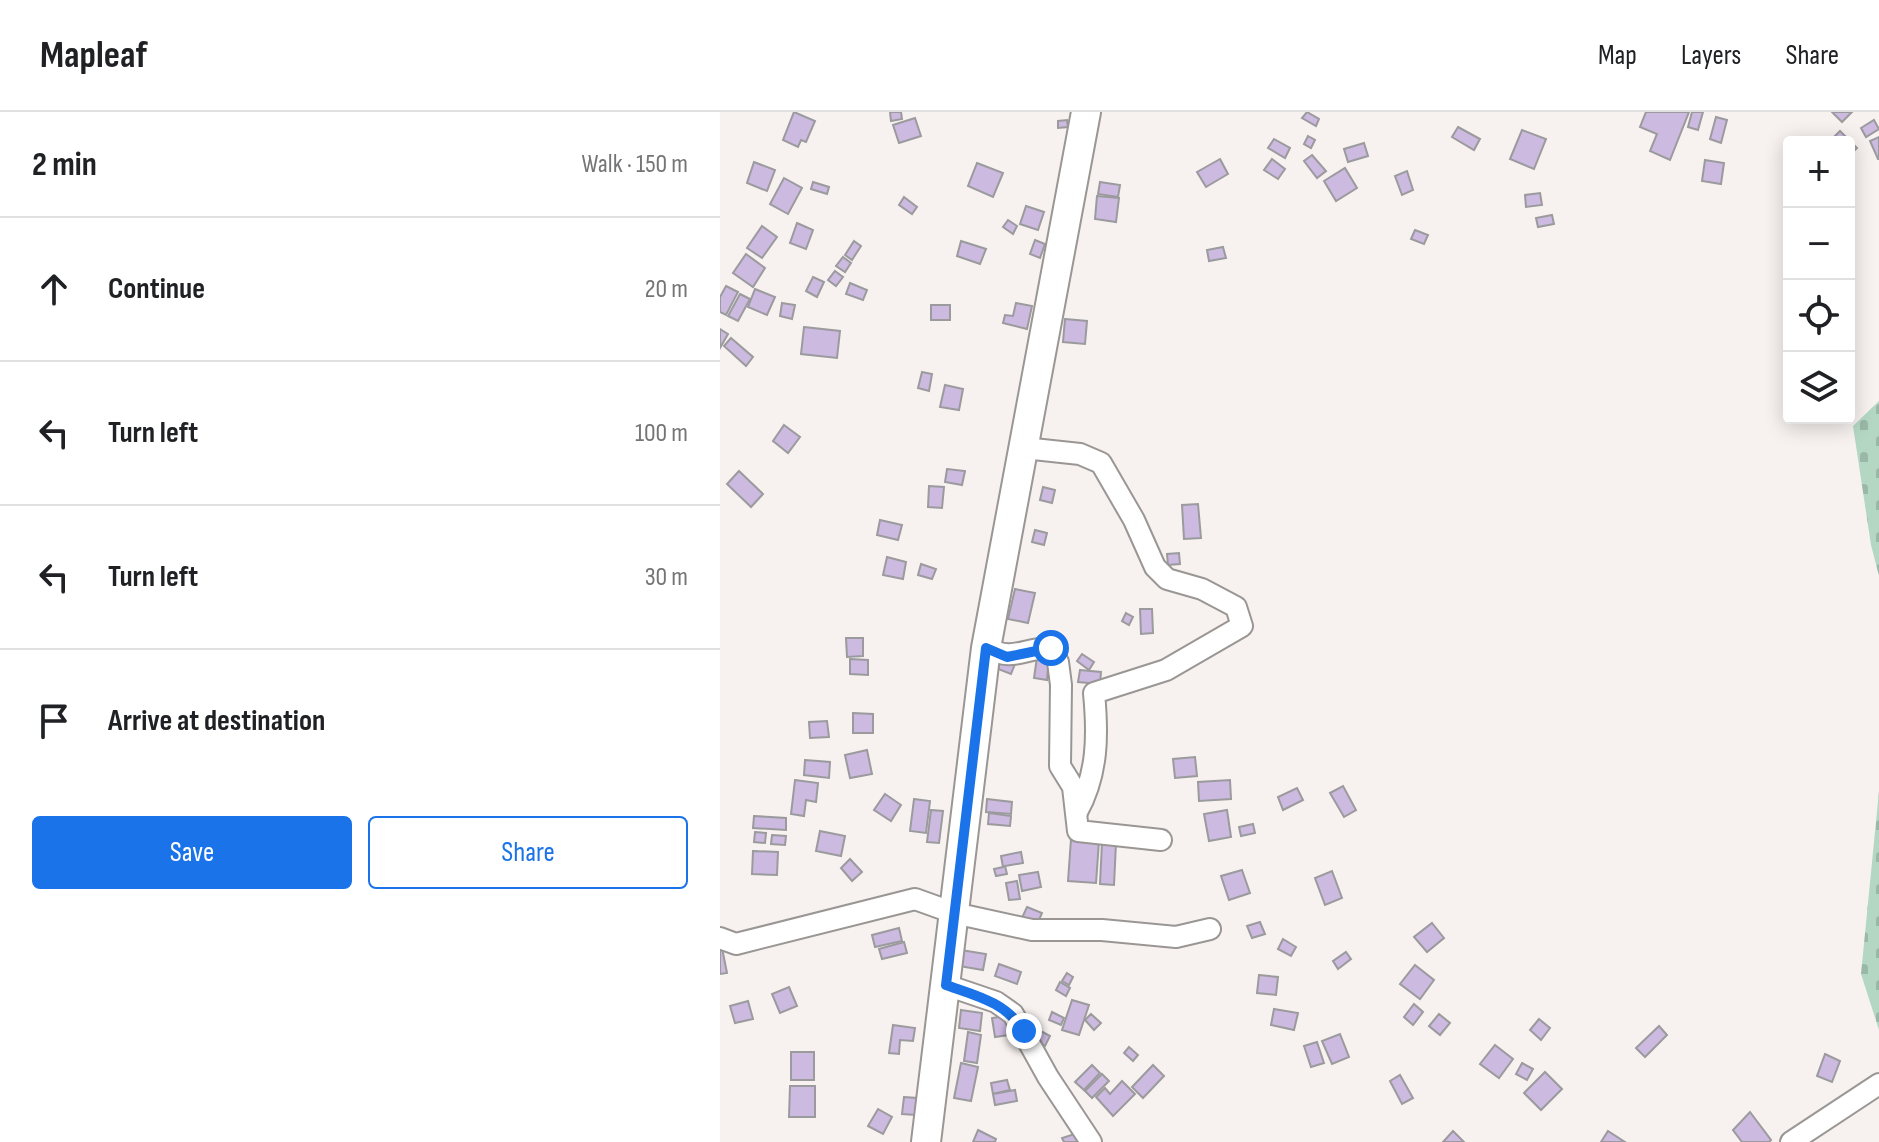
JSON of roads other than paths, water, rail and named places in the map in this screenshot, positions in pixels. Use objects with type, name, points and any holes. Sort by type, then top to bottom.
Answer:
[{"type":"street","points":[[926,1142],[986,648],[1086,112]]},
{"type":"street","points":[[1024,448],[1080,454],[1101,463],[1134,520],[1155,567],[1167,579],[1202,589],[1236,607],[1242,626],[1166,670],[1094,693],[1098,732],[1090,788],[1077,812]]},
{"type":"street","points":[[986,648],[1007,657],[1040,648],[1051,648],[1055,653],[1061,685],[1060,766],[1073,787],[1081,833],[1161,840]]},
{"type":"street","points":[[720,938],[736,944],[915,899],[954,913],[1043,931],[1102,930],[1176,937],[1210,929]]},
{"type":"street","points":[[946,985],[996,1002],[1013,1014],[1048,1077],[1091,1142]]},
{"type":"street","points":[[1791,1142],[1879,1084]]}]
